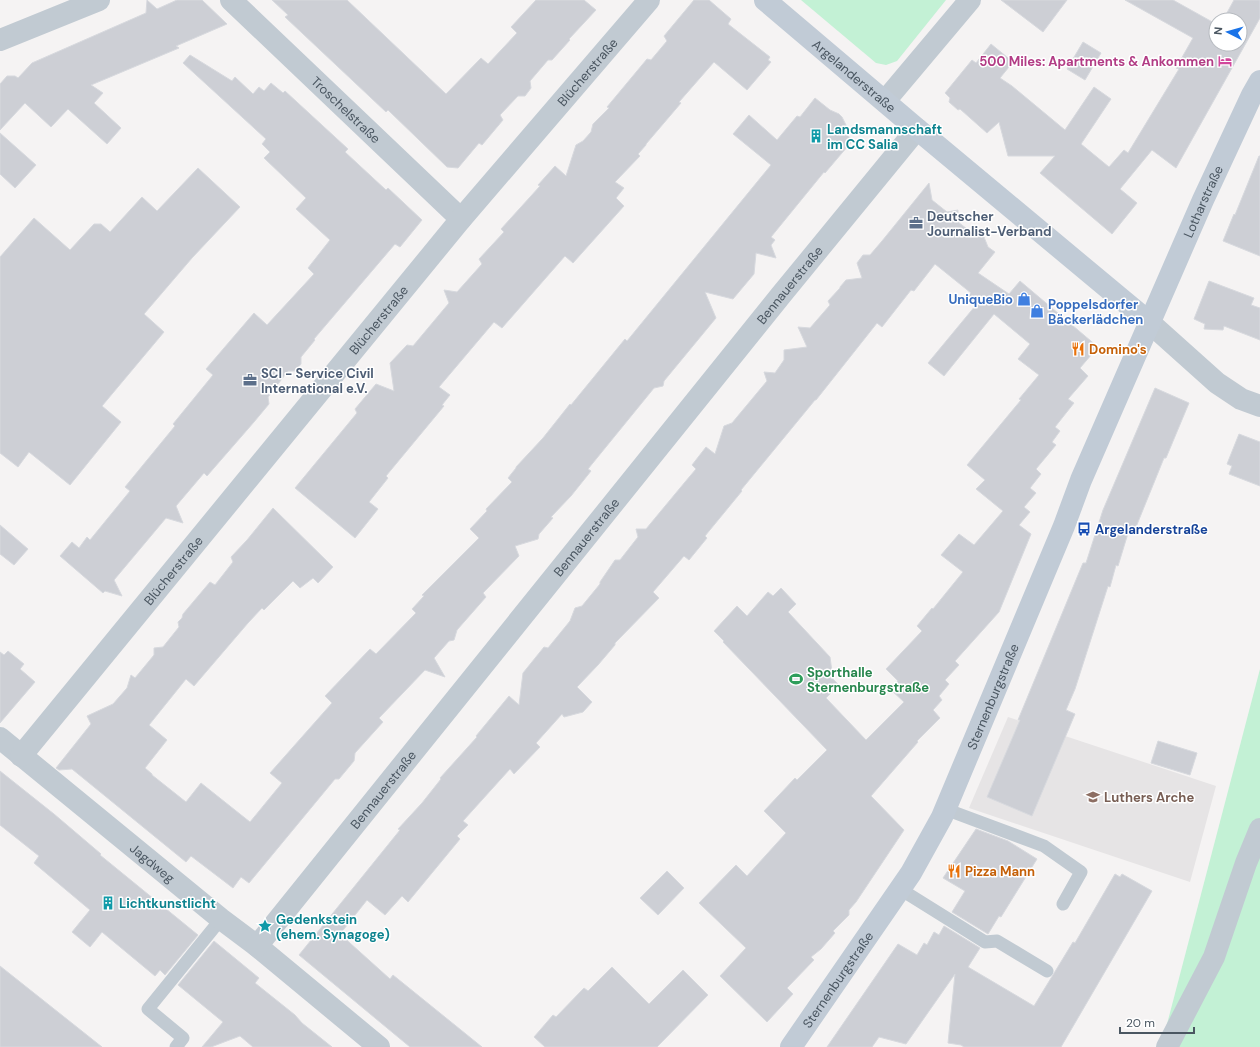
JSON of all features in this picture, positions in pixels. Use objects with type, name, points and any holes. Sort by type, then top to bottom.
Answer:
[{"type":"street","points":[[0,40],[99,0]]},
{"type":"street","name":"Troschelstraße","points":[[231,0],[461,220]]},
{"type":"street","name":"Blücherstraße","points":[[22,756],[461,220],[649,0]]},
{"type":"street","name":"Argelanderstraße","points":[[765,0],[1150,323],[1217,383],[1242,399],[1260,406]]},
{"type":"street","points":[[885,101],[970,0]]},
{"type":"street","name":"Lotharstraße","points":[[1150,323],[1203,200],[1260,81]]},
{"type":"street","name":"Bennauerstraße","points":[[257,946],[786,289],[917,129]]},
{"type":"street","name":"Sternenburgstraße","points":[[791,1047],[911,873],[942,817],[1081,480],[1150,323]]},
{"type":"street","name":"Jagdweg","points":[[0,738],[379,1047]]},
{"type":"street","points":[[1167,1047],[1214,957],[1246,863],[1260,830]]},
{"type":"lane","points":[[945,809],[1044,846],[1081,872],[1063,904]]},
{"type":"lane","points":[[900,889],[985,942],[997,941],[1047,971]]},
{"type":"lane","points":[[176,1047],[183,1038],[148,1009],[221,919]]},
{"type":"shaded area","name":"Luthers Arche","points":[[1008,717],[1216,786],[1190,882],[969,808]]},
{"type":"green space","points":[[801,0],[946,0],[897,61],[886,65],[876,63]]},
{"type":"green space","points":[[1260,669],[1260,1047],[1161,1047]]},
{"type":"building","points":[[147,0],[157,9],[177,0],[202,0],[227,24],[176,46],[179,48],[91,85],[103,93],[94,103],[121,128],[107,144],[68,109],[51,127],[25,103],[0,130],[0,84],[7,76],[15,76],[18,78],[32,63],[146,13]]},
{"type":"building","points":[[272,0],[347,0],[446,94],[481,58],[488,64],[517,33],[511,27],[536,0],[584,0],[596,10],[552,60],[548,60],[530,81],[531,88],[525,96],[518,96],[500,115],[503,120],[482,145],[479,143],[458,168],[447,167],[388,110],[386,112],[285,17],[288,15]]},
{"type":"building","points":[[694,0],[709,0],[731,19],[728,24],[770,57],[768,60],[771,62],[747,90],[714,62],[679,102],[681,103],[638,154],[640,156],[615,182],[624,188],[616,198],[624,206],[573,263],[565,256],[502,328],[494,322],[439,387],[450,395],[442,405],[444,406],[386,476],[388,478],[369,502],[378,509],[355,538],[295,488],[357,413],[355,409],[376,384],[394,391],[390,363],[407,345],[413,346],[449,303],[444,290],[457,292],[482,264],[479,259],[504,232],[501,229],[540,186],[538,185],[555,166],[566,176],[576,145],[583,141],[591,132],[593,124],[609,108],[607,107],[647,59],[651,60],[667,41],[664,36]]},
{"type":"building","points":[[1001,0],[1067,0],[1043,32]]},
{"type":"building","points":[[1125,0],[1173,0],[1208,20],[1208,52],[1241,52],[1176,168],[1152,150],[1120,189],[1137,203],[1112,234],[1040,173],[1055,156],[1008,156],[999,122],[987,133],[960,109],[958,110],[949,102],[950,98],[945,93],[972,60],[976,63],[991,44],[1013,62],[1000,78],[1012,86],[1065,130],[1094,87],[1111,99],[1081,144],[1109,167],[1124,150],[1128,153],[1179,69],[1176,68],[1193,38]]},
{"type":"building","points":[[1234,0],[1260,0],[1260,18],[1248,39],[1248,12],[1227,12]]},
{"type":"building","points":[[1083,42],[1101,53],[1085,80],[1067,69]]},
{"type":"building","points":[[190,55],[232,81],[235,77],[253,94],[259,87],[264,91],[271,83],[283,93],[285,91],[348,149],[345,152],[386,190],[388,188],[422,220],[400,247],[395,244],[314,339],[315,340],[301,357],[301,364],[295,371],[288,371],[268,397],[269,404],[254,422],[207,476],[204,473],[176,506],[183,523],[166,518],[114,580],[122,596],[105,591],[103,593],[60,556],[72,542],[79,548],[87,537],[90,540],[130,491],[125,487],[175,426],[173,424],[213,375],[206,369],[254,313],[267,325],[314,274],[308,268],[330,240],[296,209],[306,198],[264,158],[270,152],[262,144],[266,139],[183,63]]},
{"type":"building","points":[[815,98],[842,117],[847,127],[843,132],[853,140],[825,173],[824,172],[771,237],[775,240],[771,245],[776,258],[756,253],[754,274],[733,299],[705,292],[716,318],[664,381],[663,386],[654,388],[588,469],[591,471],[571,496],[551,517],[553,518],[539,534],[538,539],[515,546],[519,556],[483,593],[486,597],[457,630],[454,640],[449,641],[434,658],[445,677],[425,670],[379,718],[383,722],[355,753],[354,761],[339,779],[335,779],[249,883],[241,877],[233,888],[191,856],[186,862],[72,769],[59,770],[56,768],[91,724],[87,716],[113,704],[127,688],[131,675],[135,678],[154,655],[154,648],[163,647],[179,627],[178,622],[182,618],[183,614],[210,582],[215,585],[233,562],[231,557],[273,508],[333,567],[318,583],[313,578],[300,588],[293,581],[264,610],[262,608],[194,686],[186,679],[149,725],[167,740],[145,768],[186,802],[201,783],[250,822],[282,783],[270,773],[332,703],[325,696],[370,649],[376,654],[416,613],[412,609],[424,596],[422,595],[479,538],[470,529],[487,511],[486,509],[512,482],[508,478],[516,467],[543,438],[625,339],[627,341],[771,165],[733,134],[749,115],[777,140],[797,116],[800,117]]},
{"type":"building","points":[[0,133],[36,165],[15,188],[0,174]]},
{"type":"building","points":[[1260,156],[1260,256],[1223,241]]},
{"type":"building","points":[[198,168],[240,207],[192,258],[144,314],[164,332],[102,406],[121,422],[70,485],[29,452],[18,467],[0,453],[0,257],[34,218],[70,250],[94,224],[101,224],[110,232],[142,197],[157,211]]},
{"type":"building","points":[[929,183],[932,200],[947,212],[958,210],[958,222],[971,232],[984,237],[988,247],[995,252],[978,273],[1009,294],[1020,281],[1098,347],[1080,368],[1088,376],[1068,399],[1074,403],[1055,427],[1060,431],[1052,442],[1056,445],[1036,469],[1041,474],[1030,488],[1036,493],[1024,507],[1030,512],[1019,525],[1031,534],[999,612],[955,661],[959,665],[945,680],[949,684],[939,696],[942,700],[933,710],[940,718],[917,741],[918,742],[871,796],[904,830],[856,902],[849,910],[849,915],[833,931],[835,933],[821,949],[811,957],[814,960],[787,988],[793,994],[767,1022],[720,976],[746,948],[699,903],[736,865],[747,876],[786,833],[764,811],[795,778],[797,780],[827,750],[714,631],[737,606],[747,616],[768,592],[773,596],[781,588],[796,604],[788,612],[830,657],[833,679],[839,685],[826,698],[866,740],[904,702],[890,689],[898,681],[886,669],[922,631],[917,626],[963,572],[941,555],[959,534],[974,545],[1003,511],[976,489],[985,480],[967,465],[1021,400],[1019,399],[1039,375],[1018,359],[1030,344],[994,314],[944,376],[928,363],[976,305],[966,298],[971,293],[935,264],[914,291],[911,290],[882,327],[877,323],[816,400],[741,490],[742,491],[705,536],[707,538],[689,560],[684,556],[653,592],[659,598],[615,643],[615,645],[598,665],[577,687],[592,702],[583,712],[564,717],[562,714],[536,743],[540,747],[514,774],[510,769],[463,821],[468,825],[457,836],[460,839],[408,902],[402,896],[385,915],[367,900],[340,934],[390,979],[393,975],[482,1047],[410,1047],[299,955],[400,830],[398,829],[422,803],[441,779],[440,778],[477,737],[476,736],[509,696],[519,705],[523,673],[544,647],[548,648],[570,621],[575,608],[582,606],[600,584],[615,560],[620,560],[638,537],[636,529],[646,529],[696,469],[692,465],[706,447],[715,454],[724,426],[732,423],[767,381],[764,372],[775,373],[784,360],[784,350],[807,347],[798,327],[810,328],[830,305],[828,301],[846,280],[862,278],[857,263],[863,255],[870,255]]},
{"type":"building","points":[[1209,281],[1254,298],[1251,305],[1260,308],[1260,340],[1224,326],[1223,330],[1204,329],[1205,324],[1194,319]]},
{"type":"building","points":[[1155,388],[1189,403],[1166,458],[1164,458],[1134,532],[1129,530],[1118,566],[1116,565],[1110,587],[1108,586],[1075,689],[1066,710],[1075,714],[1032,816],[987,797],[1020,720],[1018,720],[1083,563],[1086,563],[1103,510]]},
{"type":"building","points":[[1239,434],[1260,442],[1260,486],[1229,474],[1232,466],[1227,464]]},
{"type":"building","points":[[0,525],[28,549],[14,565],[0,554]]},
{"type":"building","points":[[8,651],[24,664],[20,669],[35,682],[0,723],[0,652],[4,655]]},
{"type":"building","points":[[1158,741],[1197,753],[1190,775],[1151,763]]},
{"type":"building","points":[[0,771],[54,814],[101,854],[100,855],[198,935],[165,975],[160,970],[155,976],[102,932],[90,947],[72,932],[90,910],[34,863],[39,856],[0,825]]},
{"type":"building","points":[[976,829],[1008,841],[1037,859],[1001,917],[999,916],[988,934],[952,912],[965,891],[943,878]]},
{"type":"building","points":[[667,871],[684,888],[658,915],[640,898]]},
{"type":"building","points":[[1115,874],[1120,877],[1122,874],[1152,891],[1061,1047],[964,1047],[961,1045],[948,1043],[955,974],[906,1044],[879,1037],[872,1047],[827,1047],[898,944],[917,955],[924,943],[927,945],[934,932],[939,935],[944,926],[980,948],[968,967],[1034,1006],[1073,942],[1075,943]]},
{"type":"building","points":[[214,941],[259,978],[255,983],[332,1047],[253,1047],[240,1036],[211,1047],[202,1047],[223,1022],[178,985]]},
{"type":"building","points":[[0,966],[102,1047],[0,1047]]},
{"type":"building","points":[[612,967],[649,1004],[683,970],[708,995],[657,1047],[545,1047],[534,1037],[553,1015],[556,1017],[584,988],[588,991]]},
{"type":"place","name":"500 Miles: Apartments & Ankommen","points":[[1225,61]]},
{"type":"place","name":"Landsmannschaft im CC Salia","points":[[816,136]]},
{"type":"place","name":"Deutscher Journalist-Verband","points":[[916,223]]},
{"type":"place","name":"UniqueBio","points":[[1024,299]]},
{"type":"place","name":"Poppelsdorfer Bäckerlädchen","points":[[1037,311]]},
{"type":"place","name":"Domino's","points":[[1078,349]]},
{"type":"place","name":"SCI - Service Civil International e.V.","points":[[250,380]]},
{"type":"place","name":"Argelanderstraße","points":[[1084,529]]},
{"type":"place","name":"Sporthalle Sternenburgstraße","points":[[796,679]]},
{"type":"place","name":"Luthers Arche","points":[[1093,797]]},
{"type":"place","name":"Pizza Mann","points":[[954,871]]},
{"type":"place","name":"Lichtkunstlicht","points":[[108,903]]},
{"type":"place","name":"Gedenkstein (ehem. Synagoge)","points":[[265,926]]}]
